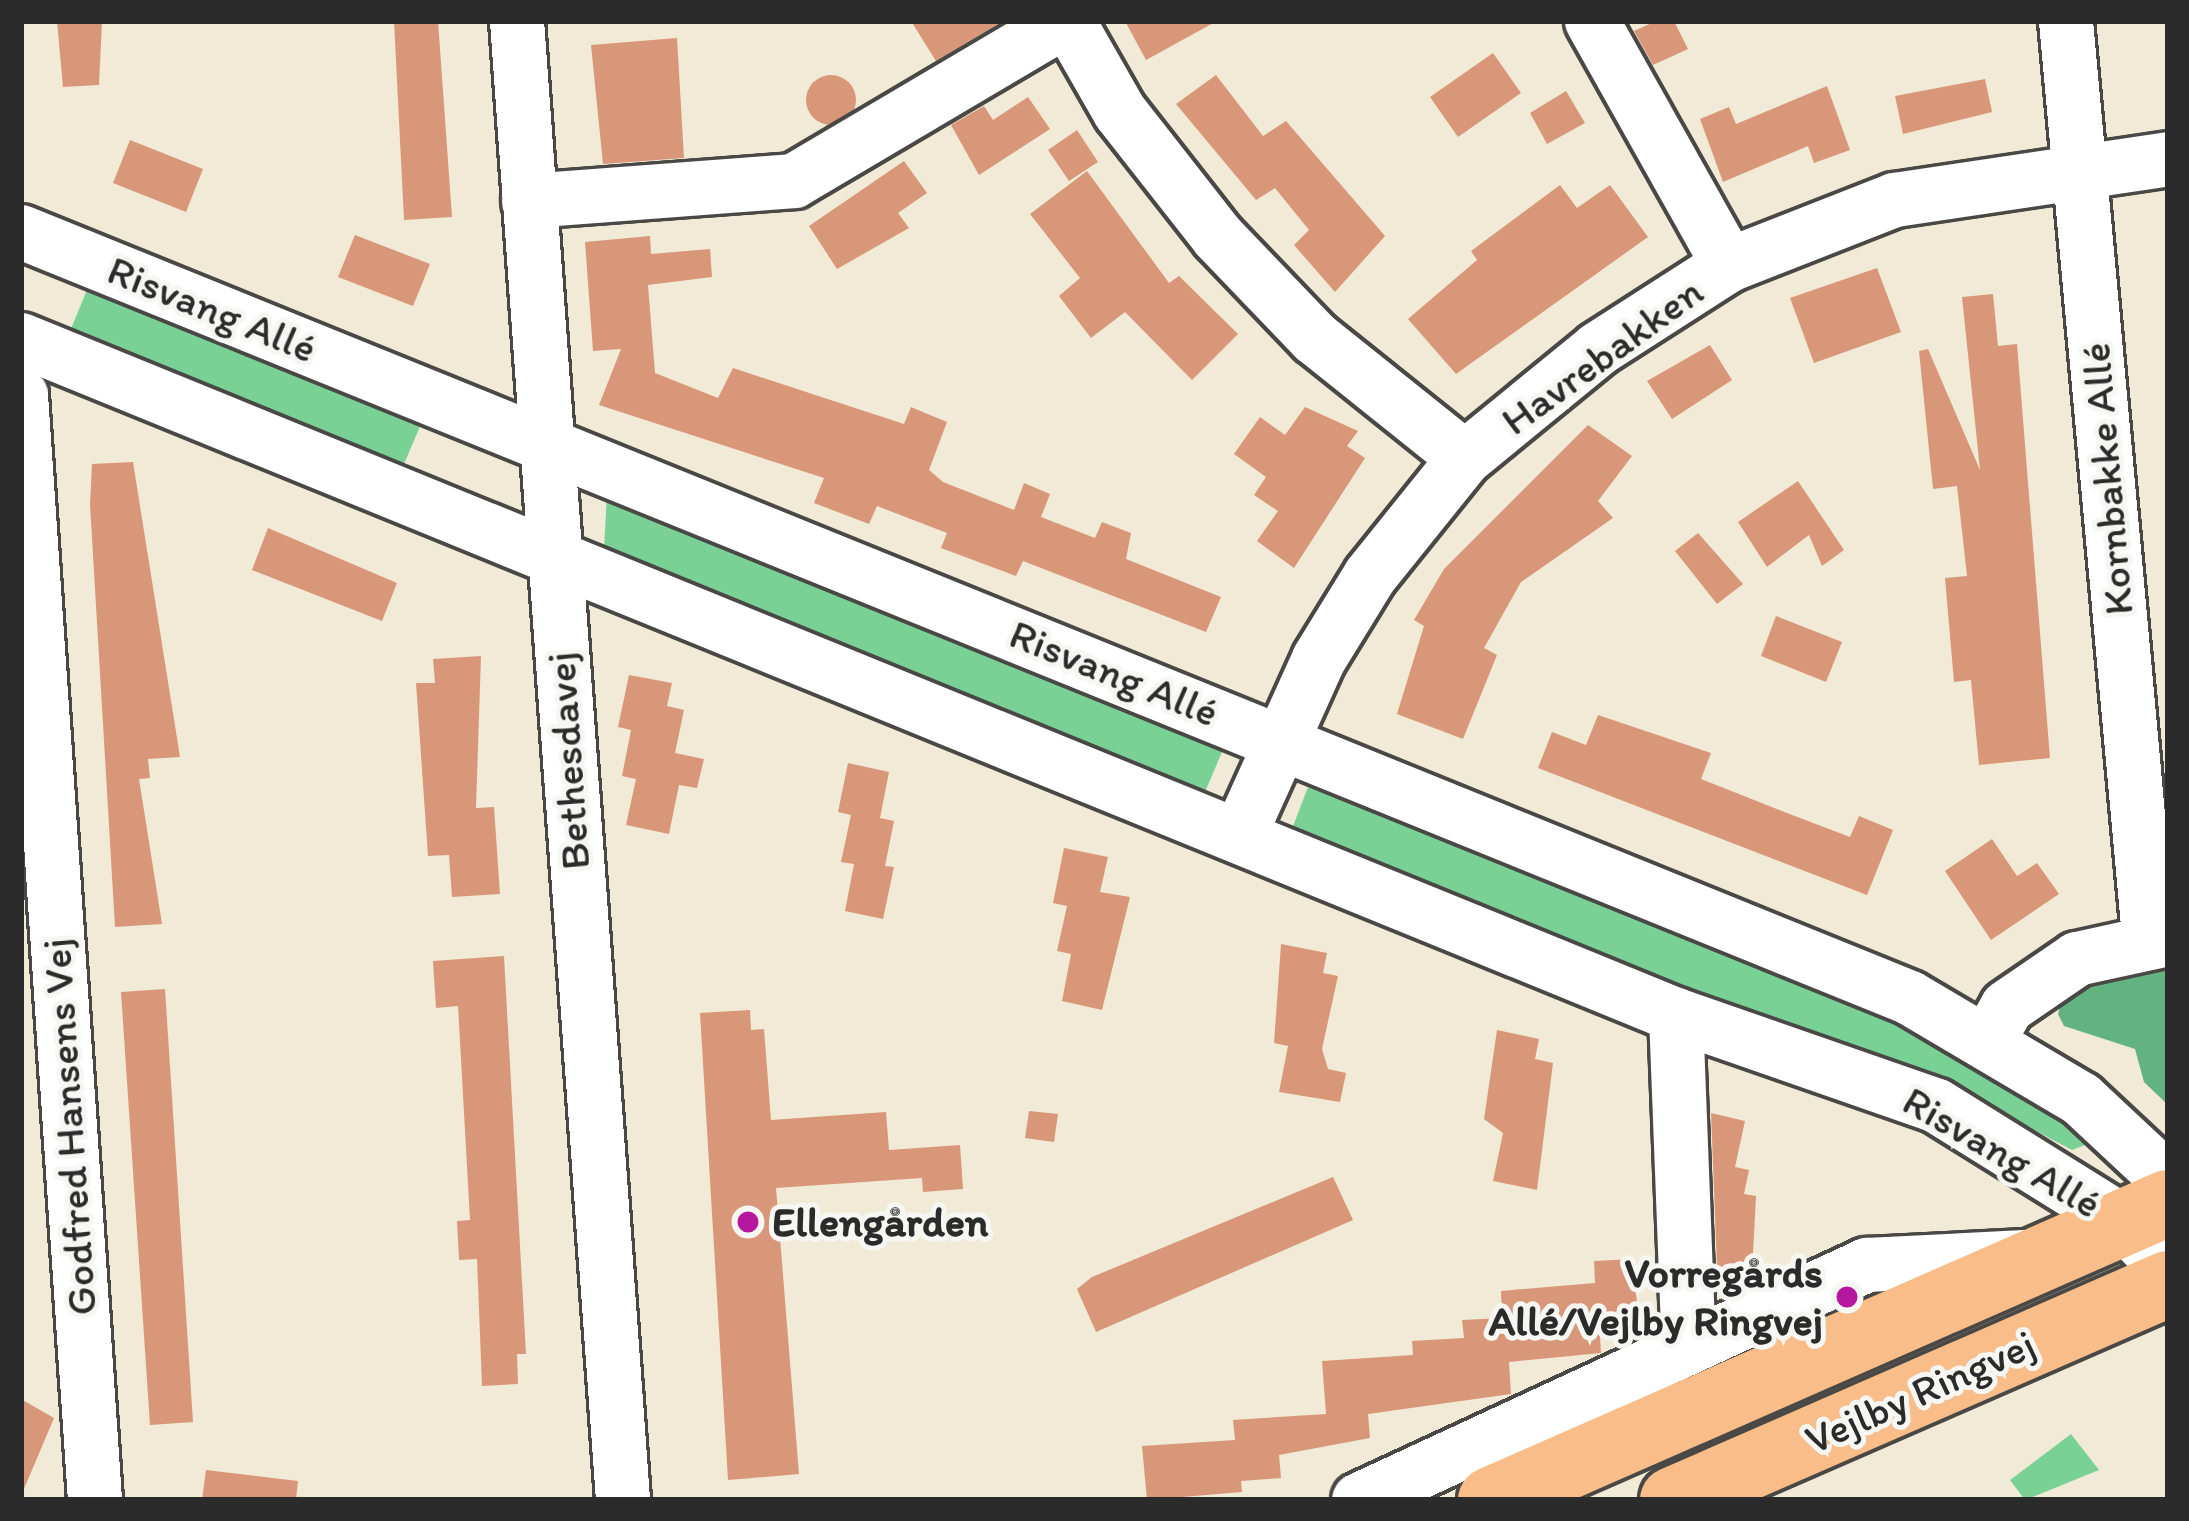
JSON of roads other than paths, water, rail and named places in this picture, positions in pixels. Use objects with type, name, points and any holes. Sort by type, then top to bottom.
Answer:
[{"type":"main road","name":"Vejlby Ringvej","points":[[1490,1500],[2045,1256],[2153,1202]]},
{"type":"main road","name":"Vejlby Ringvej","points":[[1673,1500],[2168,1284]]},
{"type":"street","name":"Bethesdavej","points":[[517,21],[542,444],[623,1500]]},
{"type":"street","points":[[529,201],[794,181],[1067,21],[1120,112],[1218,237],[1315,338],[1465,458]]},
{"type":"street","points":[[1592,21],[1730,265]]},
{"type":"street","name":"Kornbakke Allé","points":[[2066,21],[2159,938]]},
{"type":"street","name":"Havrebakken","points":[[1240,834],[1281,741],[1370,576],[1465,458],[1598,349],[1730,265],[1895,200],[2079,164],[2168,159]]},
{"type":"street","name":"Risvang Allé","points":[[21,232],[1281,741],[1990,1037],[2081,1099],[2153,1202]]},
{"type":"street","name":"Risvang Allé","points":[[21,340],[1676,1015],[1937,1106],[2153,1202]]},
{"type":"street","name":"Godfred Hansens Vej","points":[[21,394],[95,1500]]},
{"type":"street","points":[[1990,1037],[2037,983],[2159,938]]},
{"type":"street","points":[[1676,1015],[1689,1347]]},
{"type":"street","points":[[2153,1202],[2168,1270]]},
{"type":"street","name":"Vejlby Ringvej","points":[[1359,1500],[1867,1265],[2045,1256]]},
{"type":"place","name":"Ellengården","points":[[748,1222]]},
{"type":"place","name":"Vorregårds Allé/Vejlby Ringvej","points":[[1847,1297]]}]
